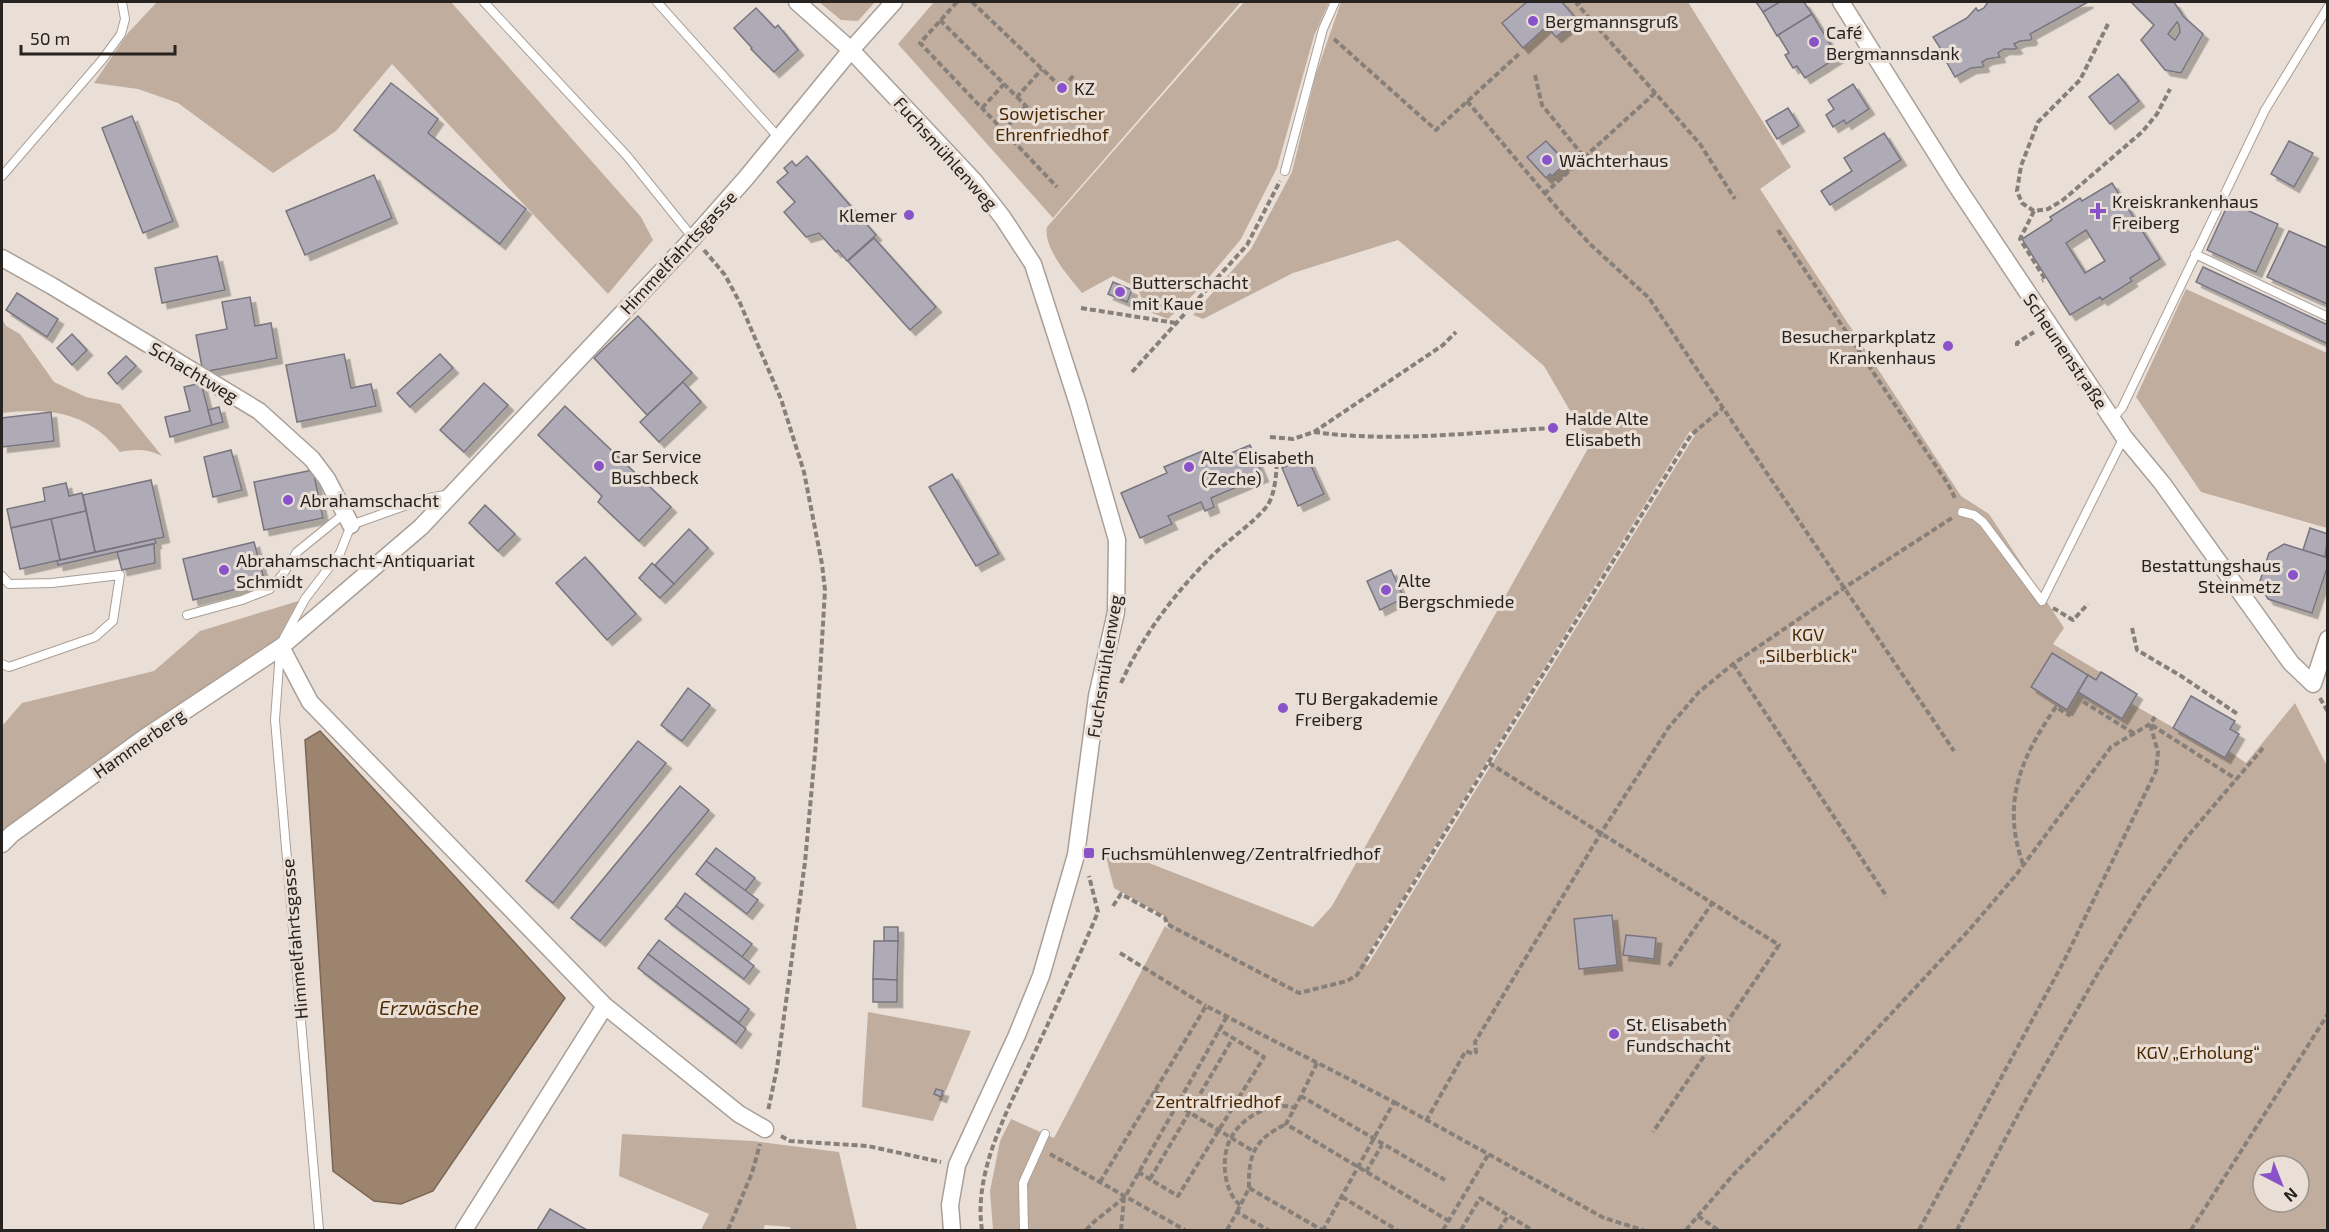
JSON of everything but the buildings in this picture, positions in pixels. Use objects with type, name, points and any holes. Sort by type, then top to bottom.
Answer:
[{"type":"street","name":"Fuchsmühlenweg","points":[[797,2],[851,50],[975,182],[1003,218],[1033,264],[1078,404],[1117,540],[1116,612],[1097,696],[1076,855],[1041,976],[1017,1035],[957,1166],[950,1205],[952,1230]]},
{"type":"street","name":"Himmelfahrtsgasse","points":[[281,647],[421,527],[693,238],[894,2]]},
{"type":"street","name":"Scheunenstraße","points":[[1841,2],[1918,126],[2124,437],[2162,483],[2291,663],[2313,684],[2328,639]]},
{"type":"street","name":"Schachtweg","points":[[2,258],[259,411],[312,459],[327,479],[348,519]]},
{"type":"street","points":[[281,647],[310,702],[605,1006],[731,1108],[765,1129]]},
{"type":"street","name":"Hammerberg","points":[[2,844],[12,834],[144,738],[281,647]]},
{"type":"street","points":[[464,1230],[605,1006]]},
{"type":"lane","points":[[2,176],[102,60],[121,34],[125,19],[122,2]]},
{"type":"lane","points":[[484,2],[627,156],[693,238]]},
{"type":"lane","points":[[657,2],[780,138]]},
{"type":"lane","points":[[1285,171],[1323,29],[1335,2]]},
{"type":"lane","points":[[2112,419],[2122,408],[2265,110],[2328,7]]},
{"type":"lane","points":[[2195,254],[2328,317]]},
{"type":"lane","points":[[1962,512],[1974,515],[1983,522],[2042,601],[2124,437]]},
{"type":"lane","points":[[187,615],[242,600],[270,589],[297,552],[348,519],[453,493]]},
{"type":"lane","name":"Himmelfahrtsgasse","points":[[319,1230],[275,720],[281,647],[305,599],[340,553],[348,519]]},
{"type":"lane","points":[[2,576],[9,584],[52,583],[120,575],[113,621],[94,637],[9,667],[2,664]]},
{"type":"lane","points":[[1024,1230],[1023,1183],[1045,1134]]},
{"type":"path","points":[[957,2],[920,43],[1057,187]]},
{"type":"path","points":[[972,2],[1062,88],[1075,74]]},
{"type":"path","points":[[1580,2],[1577,4],[1700,144],[1735,199]]},
{"type":"path","points":[[940,20],[1037,117]]},
{"type":"path","points":[[2108,24],[2080,80],[2038,122],[2021,165],[2017,191],[2022,203],[2034,211],[2048,209],[2063,200],[2142,132],[2157,114],[2170,89]]},
{"type":"path","points":[[1323,29],[1436,130],[1520,53]]},
{"type":"path","points":[[1017,97],[1042,69]]},
{"type":"path","points":[[1535,75],[1542,105],[1584,157]]},
{"type":"path","points":[[982,108],[1004,84]]},
{"type":"path","points":[[1544,194],[1655,93]]},
{"type":"path","points":[[1467,101],[1544,194],[1591,245],[1649,298],[1954,752]]},
{"type":"path","points":[[1003,131],[1026,106]]},
{"type":"path","points":[[1132,372],[1246,245],[1285,171]]},
{"type":"path","points":[[2026,292],[2045,279],[2020,239],[2034,211]]},
{"type":"path","points":[[1426,1121],[1466,1051],[1473,1054],[1476,1052],[1475,1042],[1601,833],[1669,727],[1699,692],[1733,664],[1844,588],[1962,512],[1948,484],[1778,230]]},
{"type":"path","points":[[693,238],[725,275],[740,303],[781,399],[804,472],[825,590],[816,742],[805,862],[777,1068],[765,1129],[752,1173],[728,1230]]},
{"type":"path","points":[[1081,308],[1177,323]]},
{"type":"path","points":[[1270,437],[1293,439],[1314,432],[1443,345],[1456,332]]},
{"type":"path","points":[[1113,906],[1121,894],[1165,918],[1167,924],[1299,993],[1347,981],[1357,975],[1692,435],[1724,408]]},
{"type":"path","points":[[1314,432],[1352,438],[1553,428]]},
{"type":"path","points":[[1121,681],[1147,634],[1163,612],[1208,559],[1268,505],[1276,477],[1277,452]]},
{"type":"path","points":[[2042,601],[2073,620],[2088,604]]},
{"type":"path","points":[[2132,628],[2137,650],[2239,715]]},
{"type":"path","points":[[1733,664],[1887,897]]},
{"type":"path","points":[[2023,865],[2017,849],[2013,823],[2014,799],[2019,774],[2028,751],[2056,707],[2069,716],[2079,699],[2135,734]]},
{"type":"path","points":[[1686,1230],[1733,1174],[1849,1059],[1970,929],[2023,865],[2111,747],[2151,724],[2155,717]]},
{"type":"path","points":[[2151,724],[2236,779]]},
{"type":"path","points":[[1919,1230],[2064,961],[2156,771],[2158,752],[2151,724]]},
{"type":"path","points":[[1958,1230],[2030,1092],[2143,898],[2187,837],[2262,748]]},
{"type":"path","points":[[1489,763],[1779,945],[1653,1132]]},
{"type":"path","points":[[982,1230],[981,1202],[990,1157],[1001,1125],[1098,912],[1092,886]]},
{"type":"path","points":[[1669,966],[1713,902]]},
{"type":"path","points":[[1120,953],[1226,1018],[1394,1102],[1604,1218],[1643,1230]]},
{"type":"path","points":[[1100,1182],[1206,1006]]},
{"type":"path","points":[[2191,1230],[2328,1014]]},
{"type":"path","points":[[1121,1230],[1125,1197],[1226,1018]]},
{"type":"path","points":[[1138,1172],[1178,1196],[1264,1057],[1218,1029]]},
{"type":"path","points":[[1150,1179],[1233,1038]]},
{"type":"path","points":[[1227,1230],[1249,1188],[1250,1158],[1253,1151],[1267,1135],[1286,1124],[1317,1063]]},
{"type":"path","points":[[1154,1091],[1175,1106],[1253,1151]]},
{"type":"path","points":[[1301,1096],[1445,1180]]},
{"type":"path","points":[[1249,1188],[1323,1230],[1394,1102]]},
{"type":"path","points":[[1240,1205],[1229,1191],[1226,1152],[1230,1138],[1256,1114],[1274,1106],[1286,1105],[1295,1108]]},
{"type":"path","points":[[1286,1124],[1449,1221]]},
{"type":"path","points":[[803,1142],[868,1146],[957,1166]]},
{"type":"path","points":[[1366,1172],[1382,1145]]},
{"type":"path","points":[[1038,1148],[1185,1230]]},
{"type":"path","points":[[1443,1230],[1488,1155]]},
{"type":"path","points":[[1086,1230],[1125,1197]]},
{"type":"path","points":[[1342,1197],[1397,1230]]},
{"type":"path","points":[[1461,1230],[1480,1198],[1532,1230]]},
{"type":"path","points":[[1237,1212],[1268,1230]]},
{"type":"path","points":[[1499,1230],[1508,1215]]},
{"type":"path","points":[[1698,1216],[1718,1230]]},
{"type":"green space","points":[[157,2],[451,2],[641,217],[653,240],[608,294],[392,64],[336,131],[273,173],[178,103],[138,89],[94,83],[128,33]]},
{"type":"green space","points":[[819,2],[875,2],[858,21],[841,20]]},
{"type":"green space","name":"Sowjetischer Ehrenfriedhof","points":[[934,2],[1241,2],[1053,218],[898,44]]},
{"type":"green space","points":[[1244,2],[1329,2],[1314,36],[1277,168],[1241,239],[1200,288],[1168,319],[1147,311],[1137,287],[1113,276],[1082,293],[1053,253],[1049,244],[1047,227]]},
{"type":"green space","points":[[1341,2],[1688,2],[1791,167],[1760,189],[1961,496],[1989,514],[2064,628],[2053,644],[2137,694],[2132,704],[2225,757],[2229,751],[2246,763],[2295,703],[2327,766],[2327,1230],[993,1230],[990,1191],[1000,1141],[1011,1119],[1054,1138],[1165,926],[1169,929],[1166,917],[1114,888],[1103,845],[1313,927],[1332,906],[1590,445],[1544,366],[1398,240],[1293,273],[1203,319],[1193,315],[1251,249],[1292,172],[1316,74]],"holes":[[[1690,431],[1695,435],[1367,966],[1365,959]]]},
{"type":"green space","points":[[2186,289],[2327,353],[2327,528],[2201,492],[2136,397]]},
{"type":"green space","points":[[2,319],[6,326],[20,334],[54,382],[86,397],[120,404],[162,456],[141,450],[120,452],[95,428],[67,415],[36,411],[2,413]]},
{"type":"green space","points":[[305,599],[281,647],[2,844],[2,726],[22,703],[154,671],[200,631]]},
{"type":"green space","points":[[868,1012],[971,1031],[933,1121],[862,1107]]},
{"type":"green space","points":[[622,1134],[753,1141],[839,1152],[857,1230],[791,1230],[790,1227],[765,1225],[763,1230],[701,1230],[709,1214],[619,1176]]},
{"type":"water","name":"Erzwäsche","points":[[320,731],[565,998],[433,1191],[401,1204],[374,1201],[333,1171],[305,740]]},
{"type":"place","name":"Bergmannsgruß","points":[[1533,21]]},
{"type":"place","name":"Café Bergmannsdank","points":[[1814,42]]},
{"type":"place","name":"KZ","points":[[1062,88]]},
{"type":"place","name":"Wächterhaus","points":[[1547,160]]},
{"type":"place","name":"Kreiskrankenhaus Freiberg","points":[[2098,211]]},
{"type":"place","name":"Klemer","points":[[909,215]]},
{"type":"place","name":"Butterschacht mit Kaue","points":[[1120,292]]},
{"type":"place","name":"Besucherparkplatz Krankenhaus","points":[[1948,346]]},
{"type":"place","name":"Halde Alte Elisabeth","points":[[1553,428]]},
{"type":"place","name":"Car Service Buschbeck","points":[[599,466]]},
{"type":"place","name":"Alte Elisabeth (Zeche)","points":[[1189,467]]},
{"type":"place","name":"Abrahamschacht","points":[[288,500]]},
{"type":"place","name":"Abrahamschacht-Antiquariat Schmidt","points":[[224,570]]},
{"type":"place","name":"Bestattungshaus Steinmetz","points":[[2293,575]]},
{"type":"place","name":"Alte Bergschmiede","points":[[1386,590]]},
{"type":"place","name":"TU Bergakademie Freiberg","points":[[1283,708]]},
{"type":"place","name":"Fuchsmühlenweg/Zentralfriedhof","points":[[1089,853]]},
{"type":"place","name":"St. Elisabeth Fundschacht","points":[[1614,1034]]},
{"type":"park label","name":"KGV „Silberblick“","points":[[1808,644]]},
{"type":"park label","name":"KGV „Erholung“","points":[[2198,1052]]},
{"type":"park label","name":"Zentralfriedhof","points":[[1218,1101]]}]
